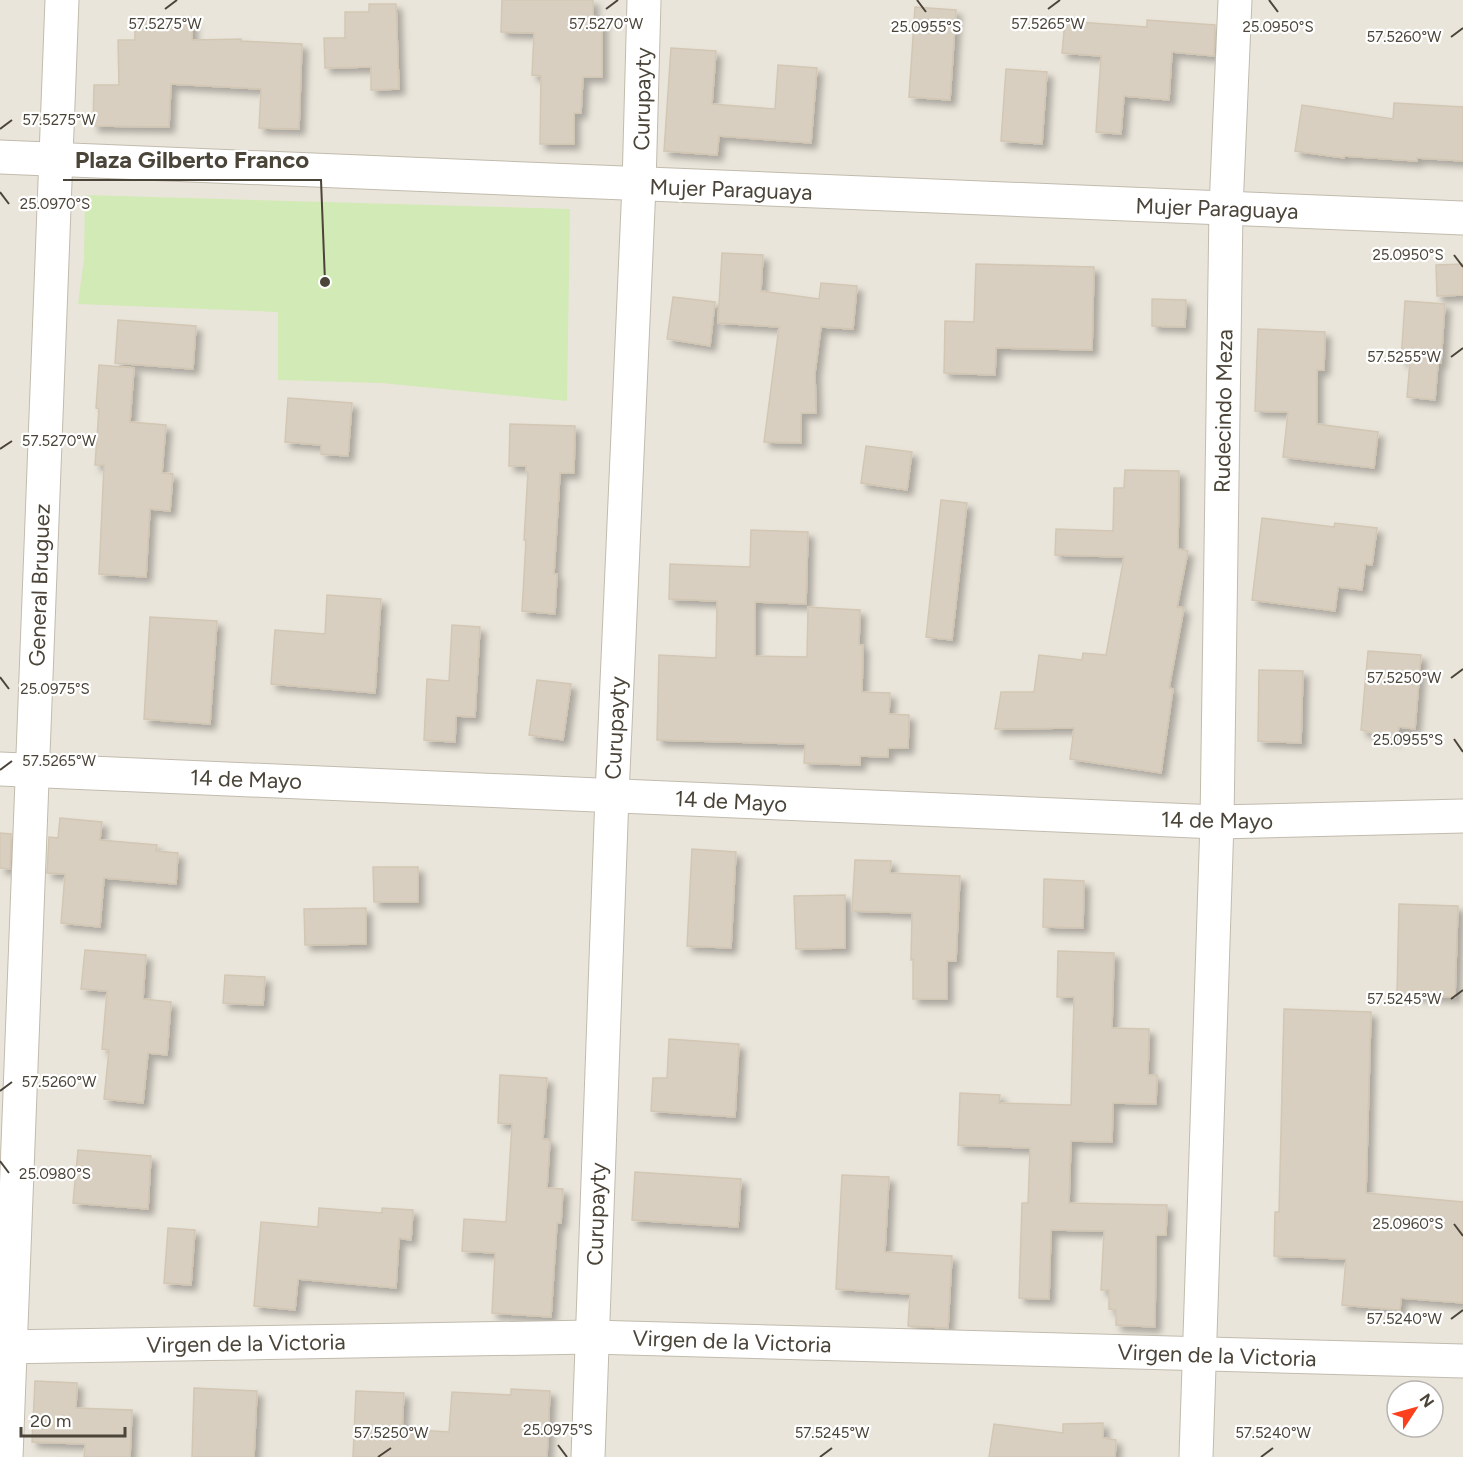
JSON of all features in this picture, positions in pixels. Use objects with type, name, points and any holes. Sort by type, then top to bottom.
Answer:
[{"type":"street","name":"General Bruguez","points":[[6,1457],[6,1347],[33,770],[54,158],[62,0]]},
{"type":"street","name":"Curupayty","points":[[588,1457],[612,795],[639,185],[644,0]]},
{"type":"street","name":"Rudecindo Meza","points":[[1196,1457],[1217,822],[1226,209],[1235,0]]},
{"type":"street","name":"Mujer Paraguaya","points":[[0,157],[1463,218]]},
{"type":"street","name":"14 de Mayo","points":[[0,769],[1217,822],[1463,816]]},
{"type":"street","name":"Virgen de la Victoria","points":[[6,1347],[591,1337],[1463,1361]]},
{"type":"shaded area","points":[[0,0],[1463,0],[1463,1457],[0,1457]]},
{"type":"green space","points":[[85,195],[570,209],[567,401],[381,383],[278,380],[278,312],[78,304],[84,259]]},
{"type":"building","points":[[502,0],[593,0],[593,17],[602,17],[602,77],[583,77],[581,113],[574,113],[574,144],[540,144],[541,76],[532,75],[534,33],[501,32]]},
{"type":"building","points":[[369,4],[396,4],[399,89],[371,90],[371,67],[325,68],[324,38],[345,38],[345,12],[369,12]]},
{"type":"building","points":[[915,7],[956,10],[950,100],[909,97]]},
{"type":"building","points":[[192,18],[192,40],[241,39],[241,41],[302,44],[299,129],[259,128],[261,89],[171,84],[169,127],[93,126],[94,85],[119,85],[118,40],[135,40],[135,19]]},
{"type":"building","points":[[1147,20],[1215,25],[1214,56],[1172,52],[1169,100],[1124,96],[1121,134],[1096,132],[1101,56],[1062,53],[1065,21],[1147,27]]},
{"type":"building","points":[[671,48],[716,51],[712,104],[775,109],[778,65],[817,68],[811,143],[719,136],[717,155],[664,151]]},
{"type":"building","points":[[1006,69],[1047,72],[1042,144],[1001,141]]},
{"type":"building","points":[[1394,103],[1463,107],[1463,161],[1417,158],[1417,161],[1344,156],[1344,158],[1295,151],[1302,105],[1393,119]]},
{"type":"building","points":[[722,253],[763,255],[761,291],[819,299],[821,283],[857,286],[853,329],[821,327],[815,373],[816,413],[801,413],[801,443],[764,442],[779,327],[718,323]]},
{"type":"building","points":[[976,264],[1094,267],[1092,350],[996,348],[995,375],[944,373],[945,321],[974,322]]},
{"type":"building","points":[[1463,264],[1463,295],[1437,296],[1436,265]]},
{"type":"building","points":[[673,297],[715,302],[710,346],[667,339]]},
{"type":"building","points":[[1152,299],[1186,300],[1185,327],[1152,326]]},
{"type":"building","points":[[1405,301],[1445,304],[1441,363],[1438,363],[1435,400],[1407,397],[1410,361],[1401,360]]},
{"type":"building","points":[[118,320],[196,326],[193,369],[115,363]]},
{"type":"building","points":[[1258,329],[1325,332],[1324,370],[1317,370],[1317,424],[1378,432],[1374,468],[1283,457],[1288,412],[1255,411]]},
{"type":"building","points":[[99,365],[134,368],[130,422],[166,425],[162,473],[173,474],[170,511],[150,509],[146,577],[99,574],[104,465],[95,465]]},
{"type":"building","points":[[288,398],[352,403],[348,456],[321,454],[321,445],[285,442]]},
{"type":"building","points":[[510,424],[575,426],[574,473],[560,473],[554,574],[557,574],[555,614],[522,611],[528,472],[526,472],[526,466],[509,466]]},
{"type":"building","points":[[866,446],[912,452],[907,490],[861,483]]},
{"type":"building","points":[[1125,470],[1179,471],[1178,549],[1188,551],[1177,607],[1184,608],[1169,688],[1173,689],[1161,773],[1070,759],[1074,728],[995,729],[1001,692],[1034,692],[1039,655],[1082,660],[1083,653],[1106,655],[1124,557],[1055,555],[1056,529],[1113,531],[1114,488],[1124,488]]},
{"type":"building","points":[[941,500],[967,503],[952,640],[926,637]]},
{"type":"building","points":[[1262,518],[1334,527],[1335,523],[1377,528],[1372,565],[1365,564],[1362,590],[1338,587],[1335,611],[1252,600]]},
{"type":"building","points":[[751,530],[808,532],[806,604],[755,602],[755,656],[807,657],[808,607],[860,610],[859,645],[863,645],[862,692],[890,693],[889,714],[909,715],[908,748],[888,748],[888,757],[860,756],[860,765],[804,763],[805,744],[657,740],[659,655],[716,658],[717,601],[669,599],[670,564],[750,567]]},
{"type":"building","points":[[327,595],[381,599],[375,693],[271,684],[275,630],[325,634]]},
{"type":"building","points":[[150,617],[217,621],[210,724],[144,719]]},
{"type":"building","points":[[452,625],[480,627],[475,717],[456,716],[455,742],[424,740],[427,679],[449,681]]},
{"type":"building","points":[[1368,651],[1421,655],[1415,729],[1399,727],[1396,739],[1361,730]]},
{"type":"building","points":[[1259,670],[1303,671],[1301,743],[1258,741]]},
{"type":"building","points":[[537,680],[571,684],[563,740],[529,735]]},
{"type":"building","points":[[60,818],[102,822],[100,840],[157,845],[156,851],[178,853],[176,884],[104,878],[100,927],[61,923],[65,874],[47,873],[49,837],[58,838]]},
{"type":"building","points":[[0,833],[11,834],[10,869],[0,868]]},
{"type":"building","points":[[692,849],[736,852],[731,948],[687,946]]},
{"type":"building","points":[[855,860],[891,861],[890,873],[960,876],[956,961],[947,961],[947,999],[913,999],[912,913],[852,911]]},
{"type":"building","points":[[373,867],[418,867],[418,902],[374,902]]},
{"type":"building","points":[[1044,879],[1084,881],[1083,928],[1043,927]]},
{"type":"building","points":[[845,895],[845,948],[796,949],[794,896]]},
{"type":"building","points":[[1399,904],[1458,906],[1455,997],[1397,995]]},
{"type":"building","points":[[366,908],[366,944],[305,945],[304,909]]},
{"type":"building","points":[[85,950],[146,955],[143,999],[171,1002],[167,1055],[148,1053],[143,1103],[104,1099],[109,1050],[102,1049],[107,991],[81,989]]},
{"type":"building","points":[[1058,951],[1114,953],[1112,1028],[1149,1029],[1148,1075],[1157,1075],[1156,1104],[1113,1103],[1112,1142],[1071,1141],[1069,1203],[1167,1205],[1166,1235],[1156,1235],[1155,1327],[1116,1325],[1116,1310],[1109,1309],[1109,1290],[1101,1290],[1104,1231],[1051,1230],[1049,1299],[1019,1298],[1022,1203],[1028,1203],[1030,1148],[958,1145],[960,1093],[1000,1095],[999,1103],[1071,1105],[1074,997],[1057,997]]},
{"type":"building","points":[[225,975],[265,977],[263,1005],[223,1003]]},
{"type":"building","points":[[1284,1009],[1371,1012],[1366,1193],[1463,1202],[1463,1303],[1401,1298],[1400,1310],[1342,1305],[1346,1259],[1274,1256],[1275,1212],[1279,1212]]},
{"type":"building","points":[[669,1039],[739,1044],[735,1117],[651,1111],[653,1078],[667,1078]]},
{"type":"building","points":[[500,1075],[547,1078],[543,1139],[550,1140],[547,1188],[563,1189],[561,1223],[557,1223],[551,1317],[492,1313],[495,1253],[462,1251],[464,1219],[506,1222],[512,1124],[498,1123]]},
{"type":"building","points":[[78,1150],[151,1156],[148,1209],[73,1203]]},
{"type":"building","points":[[635,1172],[741,1179],[738,1227],[632,1220]]},
{"type":"building","points":[[842,1175],[889,1177],[885,1252],[952,1256],[948,1328],[908,1326],[910,1294],[836,1289]]},
{"type":"building","points":[[319,1208],[382,1213],[382,1208],[413,1210],[411,1240],[399,1238],[396,1288],[298,1279],[295,1310],[254,1306],[261,1222],[318,1227]]},
{"type":"building","points":[[168,1228],[195,1230],[191,1285],[164,1283]]},
{"type":"building","points":[[35,1381],[77,1383],[76,1408],[132,1410],[130,1457],[84,1457],[85,1444],[32,1442]]},
{"type":"building","points":[[194,1388],[257,1391],[254,1457],[192,1457]]},
{"type":"building","points":[[511,1389],[550,1391],[547,1457],[353,1457],[356,1391],[404,1393],[402,1429],[449,1432],[452,1392],[511,1395]]},
{"type":"building","points":[[1103,1423],[1103,1438],[1116,1440],[1115,1457],[989,1457],[994,1424],[1063,1433],[1063,1424]]},
{"type":"place","name":"Plaza Gilberto Franco","points":[[325,282]]}]
